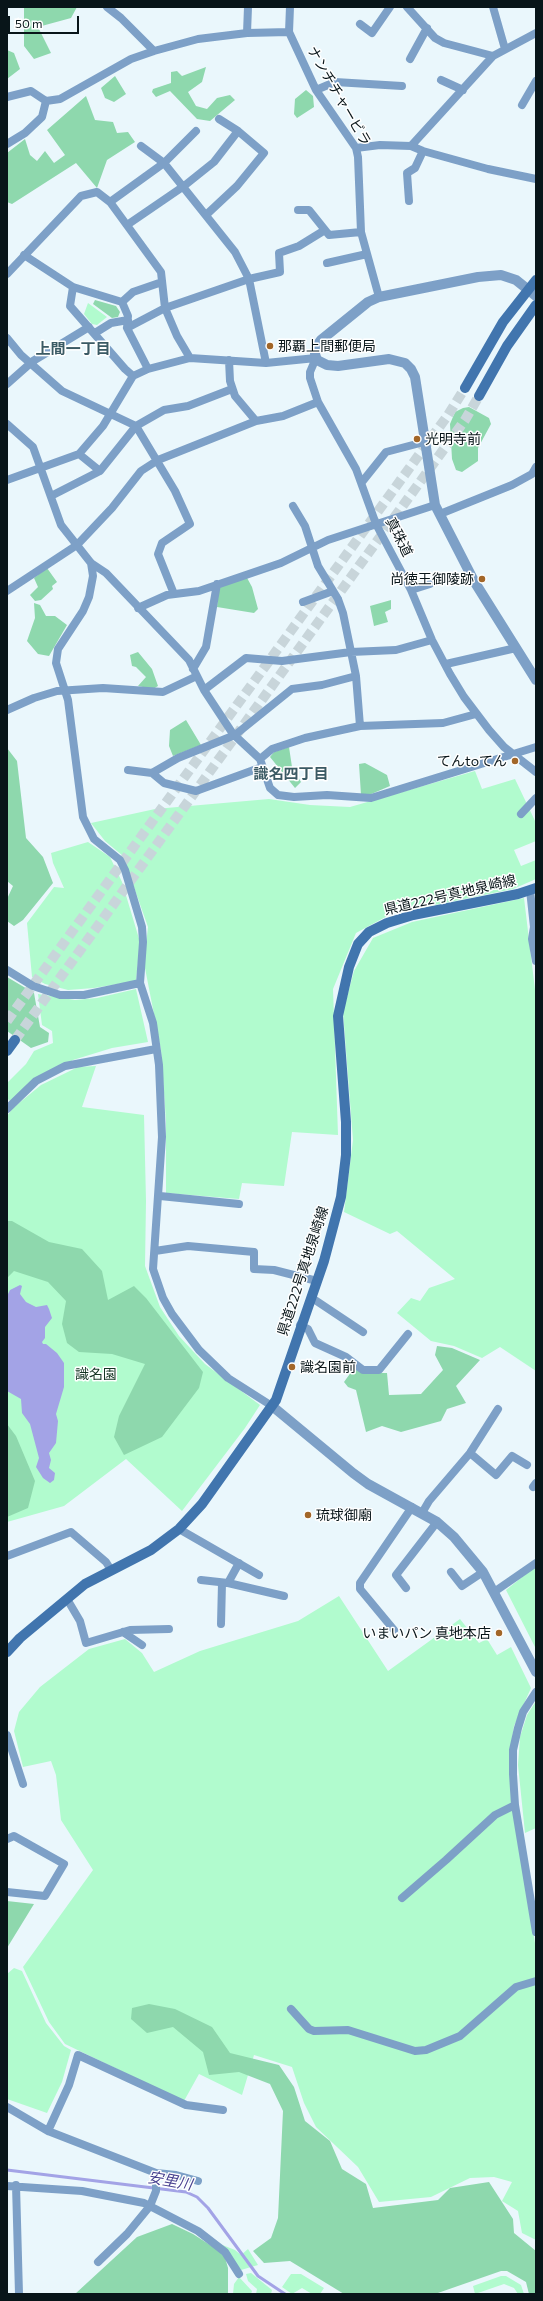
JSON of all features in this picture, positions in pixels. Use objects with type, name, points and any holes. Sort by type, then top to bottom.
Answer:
[{"type":"main road","points":[[465,388],[497,332],[536,280]]},
{"type":"main road","points":[[479,396],[507,346],[536,305]]},
{"type":"main road","name":"県道222号真地泉崎線","points":[[7,1652],[20,1638],[86,1584],[151,1550],[180,1529],[202,1504],[272,1406],[300,1325],[312,1298],[337,1214],[345,1173],[346,1110],[338,1016],[355,950],[369,932],[387,923],[413,915],[533,889]]},
{"type":"main road","points":[[7,1051],[15,1040]]},
{"type":"street","points":[[106,7],[121,18],[154,51]]},
{"type":"street","points":[[246,33],[248,7]]},
{"type":"street","name":"ナンチチャービラ","points":[[290,7],[289,32],[316,90],[356,148],[358,157],[361,232],[379,297]]},
{"type":"street","points":[[360,24],[372,33],[390,7]]},
{"type":"street","points":[[407,7],[444,43],[493,56]]},
{"type":"street","points":[[493,7],[505,49]]},
{"type":"street","points":[[410,59],[427,28]]},
{"type":"street","points":[[7,97],[31,91],[46,101],[60,99],[131,59],[154,51],[198,39],[246,33],[289,32]]},
{"type":"street","points":[[411,146],[493,56],[536,33]]},
{"type":"street","points":[[441,80],[463,90]]},
{"type":"street","points":[[522,105],[536,81]]},
{"type":"street","points":[[316,90],[339,82],[402,86]]},
{"type":"street","points":[[7,144],[25,132],[42,117],[46,101]]},
{"type":"street","points":[[206,215],[237,186],[264,153],[238,131],[219,118]]},
{"type":"street","points":[[110,202],[164,163],[196,131]]},
{"type":"street","points":[[127,225],[184,186],[214,162],[238,131]]},
{"type":"street","points":[[356,148],[380,145],[411,146],[423,151],[488,169],[536,179]]},
{"type":"street","points":[[141,146],[164,163],[184,186],[235,252],[249,279],[266,363]]},
{"type":"street","points":[[410,201],[406,173],[415,168],[423,151]]},
{"type":"street","points":[[7,274],[81,196],[97,192],[110,202],[161,272],[165,308],[177,336],[190,358]]},
{"type":"street","points":[[298,210],[309,210],[329,235],[361,232]]},
{"type":"street","points":[[7,384],[30,363],[92,330],[111,323],[128,324],[165,308],[249,279],[280,272],[279,253],[299,246],[325,230]]},
{"type":"street","points":[[327,263],[367,254]]},
{"type":"street","points":[[24,255],[73,287],[122,302],[127,309],[128,324],[148,369]]},
{"type":"street","points":[[316,358],[316,347],[321,340],[368,302],[379,297],[478,277],[496,276],[512,278],[536,296]]},
{"type":"street","points":[[122,302],[133,292],[162,282]]},
{"type":"street","points":[[73,287],[70,306],[124,369],[133,376]]},
{"type":"street","points":[[7,338],[30,363],[62,391],[136,426],[158,460],[190,524],[162,543],[158,554],[174,594]]},
{"type":"street","points":[[7,480],[41,466],[79,454],[103,426],[109,413],[133,376],[148,369],[190,358],[266,363],[316,358],[323,363],[333,366],[389,358],[405,363],[415,377],[424,442],[437,510],[474,581],[536,680]]},
{"type":"street","name":"真珠道","points":[[316,358],[310,372],[310,378],[318,402],[362,482],[376,524],[411,590],[432,640],[464,697],[476,714],[512,753],[536,772]]},
{"type":"street","points":[[229,360],[232,389],[235,396],[256,421]]},
{"type":"street","points":[[51,496],[100,471],[136,426],[164,410],[188,406],[232,389]]},
{"type":"street","points":[[7,591],[77,545],[112,508],[141,471],[158,460],[256,421],[283,416],[318,402]]},
{"type":"street","points":[[7,424],[33,447],[61,525],[91,563],[106,573],[189,660],[204,690],[235,735],[261,763],[270,788],[278,795],[294,797],[327,795],[371,798],[414,783],[464,770],[512,753],[536,747]]},
{"type":"street","points":[[362,482],[386,452],[424,442]]},
{"type":"street","points":[[79,454],[100,471]]},
{"type":"street","points":[[138,608],[167,595],[199,591],[281,563],[328,540],[376,524],[437,510],[512,485],[532,474],[536,467]]},
{"type":"street","points":[[293,506],[305,526],[318,566],[333,591],[343,613],[356,676],[360,726]]},
{"type":"street","points":[[91,563],[93,576],[89,596],[83,610],[58,649],[56,664],[68,700],[83,817],[94,839],[120,860],[125,870],[142,926],[143,942],[140,983],[147,1001],[156,1049],[162,1137],[160,1196],[153,1269],[158,1283],[172,1314],[185,1334],[228,1378],[272,1406],[352,1473],[368,1484],[437,1522],[464,1547],[494,1592],[536,1672]]},
{"type":"street","points":[[7,710],[34,698],[65,690],[102,688],[163,692],[195,673],[206,647],[217,584]]},
{"type":"street","points":[[411,590],[430,584]]},
{"type":"street","points":[[303,602],[333,591]]},
{"type":"street","points":[[204,690],[246,658],[282,661],[351,652],[396,650],[432,640]]},
{"type":"street","points":[[446,664],[516,648]]},
{"type":"street","points":[[152,773],[178,758],[235,735],[292,689],[322,685],[356,676]]},
{"type":"street","points":[[128,770],[152,773],[164,783],[196,791],[261,763],[272,749],[304,738],[360,726],[442,723],[476,714]]},
{"type":"street","points":[[521,814],[536,798]]},
{"type":"street","points":[[533,889],[534,927],[532,939],[536,961]]},
{"type":"street","points":[[7,970],[33,986],[60,995],[84,995],[140,983]]},
{"type":"street","points":[[7,1109],[36,1081],[65,1066],[156,1049]]},
{"type":"street","points":[[160,1196],[239,1204]]},
{"type":"street","points":[[155,1251],[188,1246],[254,1252],[254,1269],[274,1270],[317,1280]]},
{"type":"street","points":[[312,1298],[363,1332]]},
{"type":"street","points":[[300,1325],[308,1329],[315,1343],[346,1357],[363,1370],[378,1370],[408,1334]]},
{"type":"street","points":[[422,1513],[429,1501],[470,1453],[498,1409]]},
{"type":"street","points":[[470,1453],[496,1475],[512,1456],[527,1464]]},
{"type":"street","points":[[394,1630],[360,1589],[360,1583],[412,1507]]},
{"type":"street","points":[[406,1588],[396,1575],[437,1522]]},
{"type":"street","points":[[180,1529],[259,1575]]},
{"type":"street","points":[[7,1556],[70,1532],[106,1562],[111,1570]]},
{"type":"street","points":[[221,1624],[225,1583],[239,1563]]},
{"type":"street","points":[[494,1592],[536,1563]]},
{"type":"street","points":[[451,1572],[462,1586],[482,1572]]},
{"type":"street","points":[[201,1580],[225,1583],[284,1596]]},
{"type":"street","points":[[67,1599],[80,1621],[86,1643],[130,1630],[169,1629]]},
{"type":"street","points":[[122,1632],[142,1645]]},
{"type":"street","points":[[536,1692],[523,1712],[513,1750],[515,1805],[536,1932]]},
{"type":"street","points":[[7,1735],[23,1784]]},
{"type":"street","points":[[402,1898],[446,1860],[495,1814],[515,1805]]},
{"type":"street","points":[[7,1839],[14,1836],[64,1864],[45,1896],[7,1892]]},
{"type":"street","points":[[291,2009],[309,2029],[314,2031],[348,2030],[415,2050],[426,2050],[460,2036],[516,1987],[536,1981]]},
{"type":"street","points":[[48,2131],[68,2085],[78,2055],[186,2105],[223,2110]]},
{"type":"street","points":[[7,2107],[48,2131],[156,2177],[176,2175],[198,2181]]},
{"type":"street","points":[[98,2262],[127,2234],[150,2206],[156,2191],[156,2177]]},
{"type":"street","points":[[16,2185],[19,2294]]},
{"type":"street","points":[[7,2186],[16,2185],[82,2191],[150,2206],[198,2231],[224,2252],[239,2274]]},
{"type":"green space","points":[[24,7],[77,7],[71,18],[38,27],[51,53],[34,59],[24,46]]},
{"type":"green space","points":[[7,50],[14,53],[20,69],[7,79]]},
{"type":"green space","points":[[206,67],[202,82],[188,92],[196,106],[207,109],[217,98],[230,95],[235,100],[210,121],[197,119],[170,91],[156,97],[152,92],[153,89],[171,83],[171,72],[177,71],[182,76]]},
{"type":"green space","points":[[115,76],[126,94],[114,102],[105,98],[101,88]]},
{"type":"green space","points":[[306,90],[313,96],[314,107],[297,118],[294,114],[295,99]]},
{"type":"green space","points":[[86,96],[95,120],[113,122],[117,133],[128,132],[135,142],[107,160],[97,188],[76,163],[12,204],[7,202],[7,153],[25,139],[30,155],[37,161],[45,151],[54,163],[65,155],[47,130]]},
{"type":"green space","points":[[95,300],[116,306],[120,312],[118,317],[112,318],[93,304]]},
{"type":"green space","points":[[88,303],[107,317],[97,325],[92,324],[84,314]]},
{"type":"green space","points":[[469,407],[489,418],[491,424],[478,448],[478,461],[462,472],[456,470],[452,459],[450,424],[455,412]]},
{"type":"green space","points":[[47,568],[57,582],[52,586],[53,589],[41,600],[35,601],[30,595],[38,587],[34,578]]},
{"type":"green space","points":[[246,576],[252,587],[258,609],[254,613],[217,607],[219,586]]},
{"type":"green space","points":[[391,600],[391,609],[385,612],[388,622],[374,626],[370,606]]},
{"type":"green space","points":[[34,603],[40,605],[46,616],[55,616],[67,625],[49,656],[38,654],[27,641],[35,618]]},
{"type":"green space","points":[[138,652],[152,669],[158,686],[153,689],[138,686],[146,677],[136,667],[132,666],[130,655]]},
{"type":"green space","points":[[186,720],[201,745],[173,756],[169,746],[170,730]]},
{"type":"green space","points":[[289,747],[292,767],[301,782],[295,788],[270,757],[274,752]]},
{"type":"green space","points":[[7,748],[17,761],[26,838],[43,857],[53,883],[23,920],[14,926],[7,921],[7,899],[13,886],[7,881]]},
{"type":"green space","points":[[365,763],[387,775],[390,786],[369,795],[361,795],[359,764]]},
{"type":"green space","points":[[475,771],[482,789],[515,779],[536,823],[536,841],[514,850],[521,866],[536,860],[536,879],[513,889],[391,914],[356,933],[333,989],[338,1135],[292,1132],[284,1186],[242,1183],[239,1199],[166,1193],[166,1121],[161,1050],[144,963],[148,927],[123,856],[105,841],[91,823],[155,809],[269,799],[310,805],[350,807]]},
{"type":"green space","points":[[88,842],[110,857],[122,882],[140,942],[136,981],[94,988],[68,990],[45,984],[32,977],[27,923],[54,887],[64,888],[53,863],[51,853]]},
{"type":"green space","points":[[524,898],[536,998],[536,1371],[500,1347],[482,1358],[454,1346],[431,1341],[397,1313],[411,1298],[420,1301],[429,1288],[455,1279],[397,1231],[390,1234],[344,1212],[353,1140],[343,1012],[354,971],[373,938],[412,922]]},
{"type":"green space","points":[[7,977],[34,993],[40,1027],[49,1033],[48,1042],[31,1048],[7,1031]]},
{"type":"green space","points":[[136,989],[148,1042],[112,1048],[73,1060],[10,1101],[7,1098],[7,1083],[26,1064],[34,1051],[53,1043],[52,1031],[42,1025],[38,994],[75,1000],[97,998]]},
{"type":"green space","name":"識名園","points":[[96,1066],[82,1107],[144,1115],[146,1201],[145,1266],[160,1307],[179,1336],[205,1364],[260,1405],[245,1428],[182,1511],[126,1459],[64,1506],[7,1522],[7,1116],[13,1108],[41,1085],[78,1067]]},
{"type":"green space","points":[[7,1221],[12,1221],[49,1242],[82,1249],[102,1271],[108,1300],[134,1286],[146,1298],[203,1372],[199,1388],[162,1437],[124,1455],[114,1437],[119,1416],[145,1364],[112,1354],[79,1352],[67,1343],[62,1324],[66,1301],[48,1282],[14,1271],[7,1278]]},
{"type":"green space","points":[[437,1346],[452,1348],[480,1360],[456,1386],[466,1403],[447,1409],[441,1421],[401,1432],[382,1426],[366,1432],[356,1390],[348,1387],[344,1382],[354,1368],[366,1373],[387,1373],[389,1395],[421,1394],[443,1370],[435,1355]]},
{"type":"green space","points":[[7,1424],[16,1436],[35,1481],[28,1508],[7,1517]]},
{"type":"green space","points":[[536,1566],[536,1649],[506,1590]]},
{"type":"green space","points":[[339,1596],[388,1671],[460,1619],[479,1643],[487,1639],[497,1655],[511,1647],[531,1688],[514,1726],[510,1752],[511,1800],[536,1949],[536,2240],[522,2233],[518,2211],[502,2201],[512,2182],[494,2177],[470,2178],[431,2197],[379,2202],[358,2167],[316,2127],[304,2103],[292,2067],[254,2055],[242,2095],[199,2074],[184,2101],[65,2044],[49,2022],[23,1967],[93,1870],[61,1820],[56,1775],[51,1761],[23,1767],[14,1731],[19,1712],[40,1687],[89,1649],[125,1639],[142,1653],[154,1672],[200,1651],[298,1621]]},
{"type":"green space","points":[[536,1701],[536,1828],[525,1833],[518,1765],[520,1737],[527,1715]]},
{"type":"green space","points":[[7,1901],[34,1904],[7,1948]]},
{"type":"green space","points":[[14,1968],[22,1971],[46,2023],[64,2046],[71,2050],[62,2082],[47,2113],[7,2099],[7,1974]]},
{"type":"green space","points":[[149,2004],[175,2009],[212,2027],[230,2053],[279,2065],[294,2087],[305,2121],[330,2141],[342,2169],[366,2184],[373,2208],[438,2200],[450,2188],[489,2182],[513,2219],[514,2233],[536,2251],[536,2294],[529,2294],[526,2282],[507,2271],[501,2271],[435,2294],[344,2294],[290,2261],[264,2263],[253,2251],[271,2238],[278,2218],[283,2111],[270,2084],[239,2072],[209,2075],[203,2052],[173,2027],[147,2033],[131,2019],[132,2008]]},
{"type":"green space","points":[[172,2224],[193,2234],[224,2254],[228,2268],[228,2294],[75,2294],[137,2237]]},
{"type":"green space","points":[[220,2244],[235,2250],[241,2255],[248,2249],[258,2265],[241,2270]]},
{"type":"green space","points":[[251,2273],[272,2290],[271,2294],[256,2294],[257,2289],[248,2281],[246,2274]]},
{"type":"green space","points":[[291,2274],[301,2274],[324,2288],[320,2294],[312,2294],[302,2288],[292,2294],[282,2287]]},
{"type":"green space","points":[[501,2276],[506,2276],[521,2285],[524,2294],[518,2294],[514,2288],[504,2284],[475,2294],[473,2286]]},
{"type":"green space","points":[[239,2277],[252,2291],[251,2294],[233,2294],[234,2284]]},
{"type":"water","points":[[20,1285],[22,1286],[20,1294],[26,1302],[36,1307],[47,1305],[52,1318],[45,1327],[45,1338],[42,1342],[57,1353],[64,1363],[64,1387],[56,1414],[58,1421],[56,1443],[49,1453],[51,1460],[49,1468],[55,1473],[54,1480],[50,1483],[43,1478],[36,1467],[39,1458],[30,1424],[22,1413],[21,1399],[7,1391],[7,1296],[10,1290]]},
{"type":"waterway","name":"安里川","points":[[7,2170],[186,2192],[197,2197],[208,2208],[258,2276],[285,2294]]},
{"type":"tunnel","points":[[7,1021],[448,415],[465,388]]},
{"type":"tunnel","points":[[15,1040],[465,420],[479,396]]},
{"type":"place","name":"那覇上間郵便局","points":[[270,346]]},
{"type":"place","name":"光明寺前","points":[[417,439]]},
{"type":"place","name":"尚徳王御陵跡","points":[[482,579]]},
{"type":"place","name":"てんtoてん","points":[[515,761]]},
{"type":"place","name":"識名園前","points":[[292,1367]]},
{"type":"place","name":"琉球御廟","points":[[308,1515]]},
{"type":"place","name":"いまいパン 真地本店","points":[[499,1633]]},
{"type":"district","name":"上間一丁目","points":[[73,349]]},
{"type":"district","name":"識名四丁目","points":[[291,774]]}]
